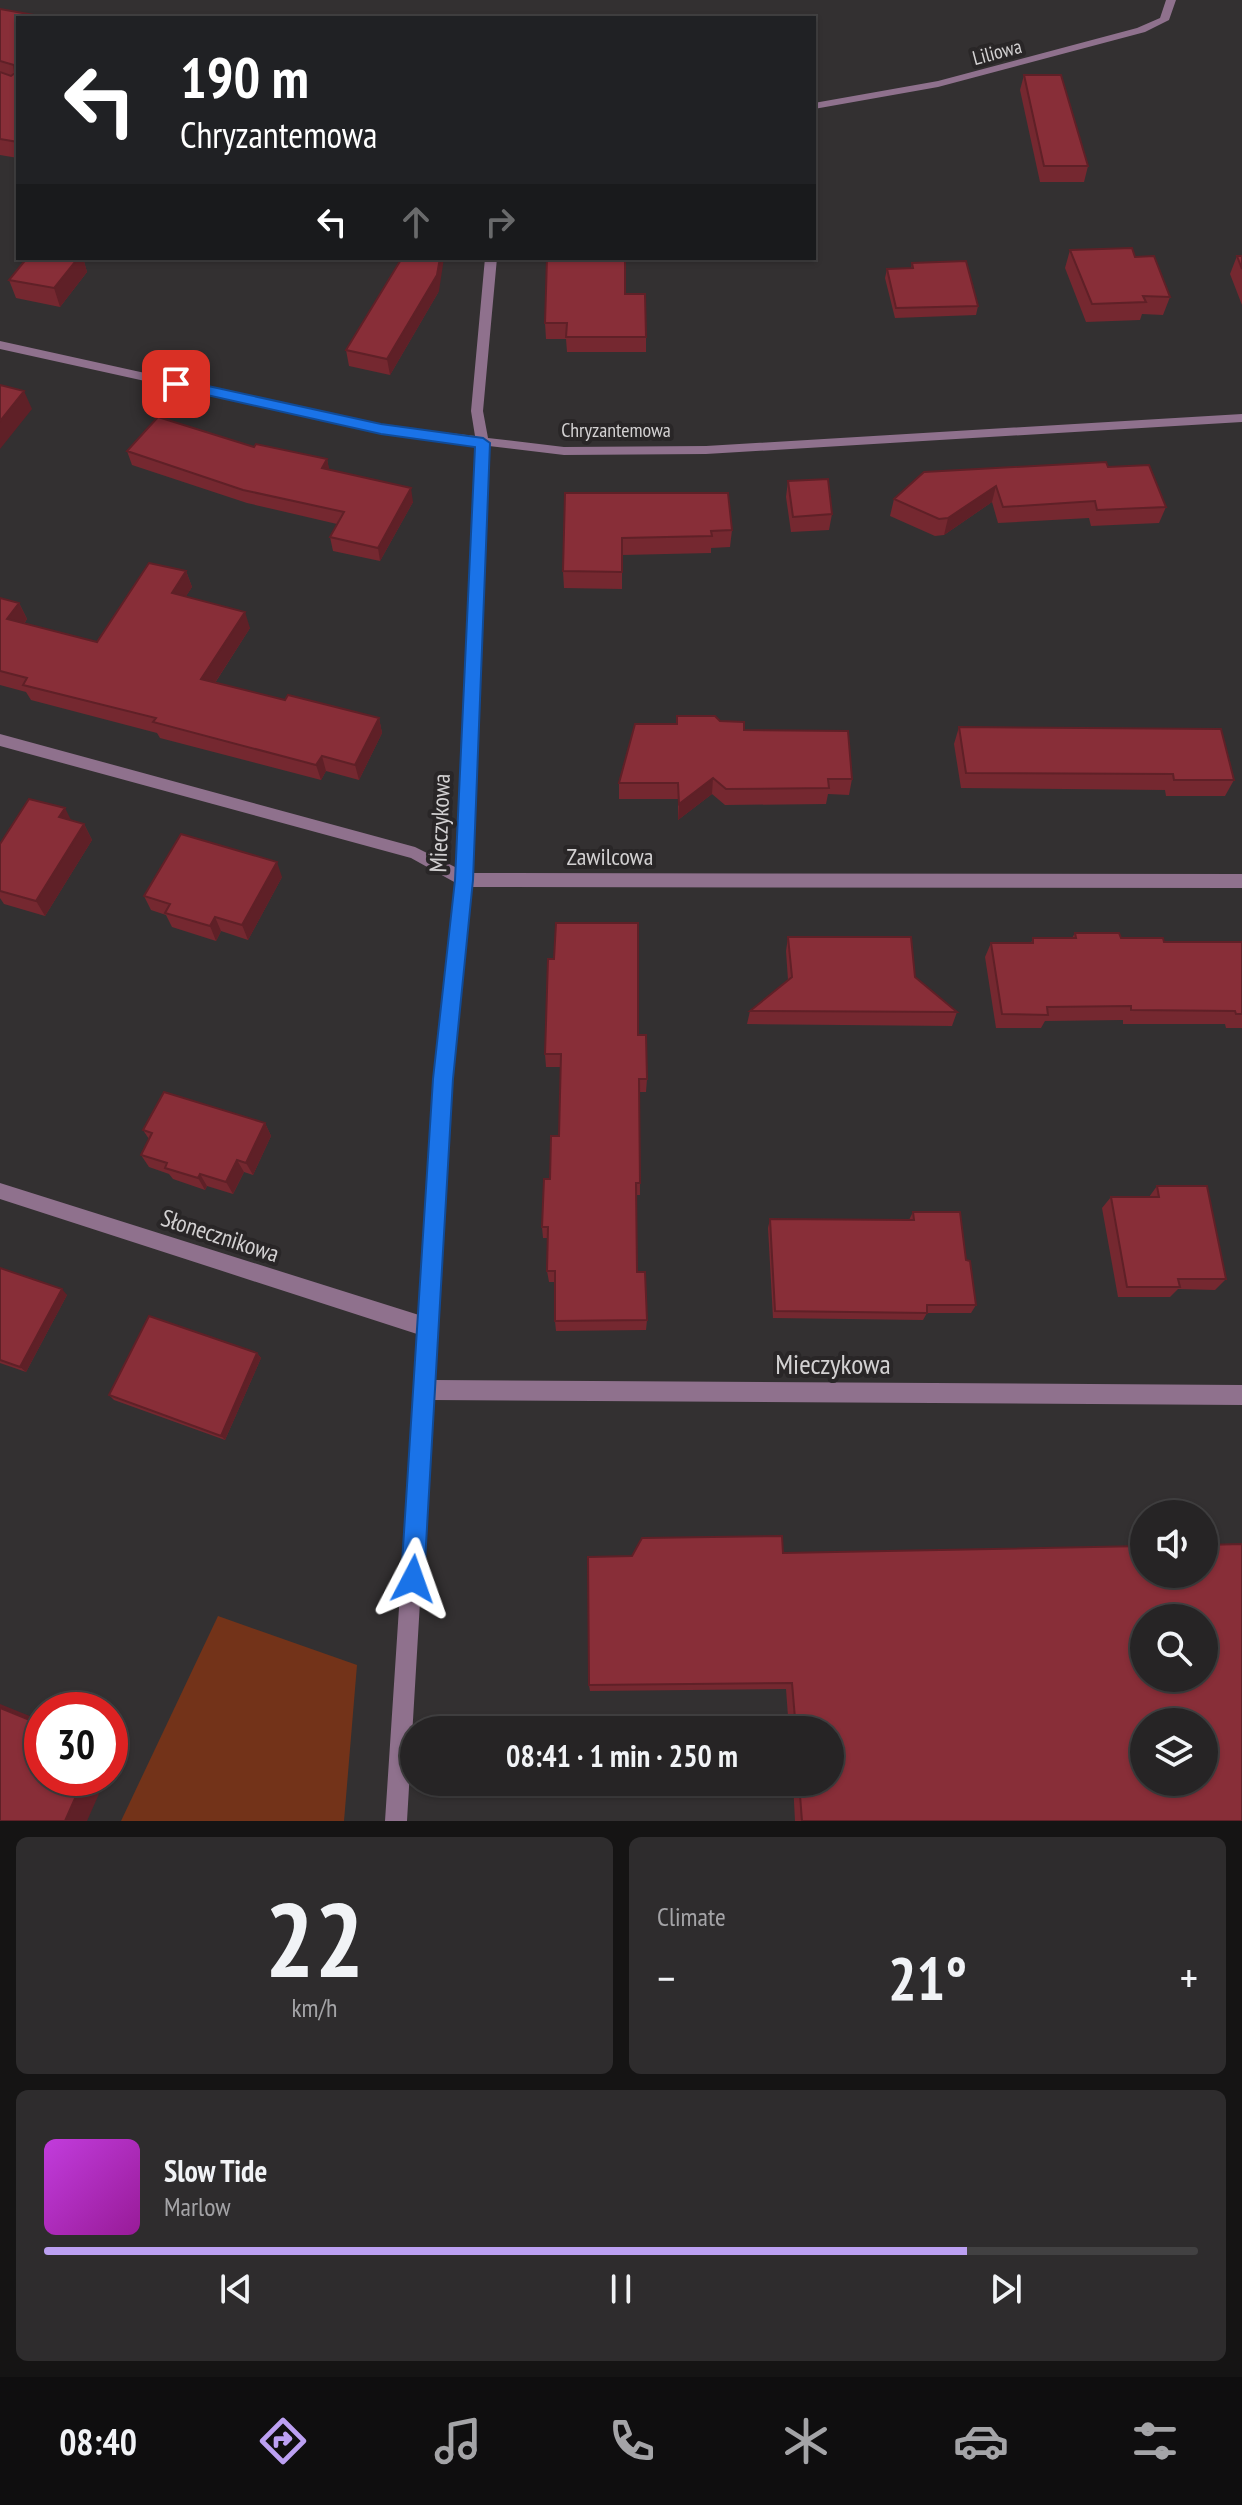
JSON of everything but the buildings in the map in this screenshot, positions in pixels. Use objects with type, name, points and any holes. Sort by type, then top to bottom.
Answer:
[{"type":"street","name":"Liliowa","points":[[816,106],[884,97],[984,75],[1127,34],[1164,20],[1171,0]]},
{"type":"street","name":"Mieczykowa","points":[[396,1821],[443,1079],[464,880],[483,443],[477,411],[491,260]]},
{"type":"street","name":"Chryzantemowa","points":[[0,345],[381,429],[564,451],[706,450],[1242,418]]},
{"type":"street","name":"Zawilcowa","points":[[0,740],[415,853],[464,880],[1242,881]]},
{"type":"street","name":"Słonecznikowa","points":[[0,1191],[426,1327]]},
{"type":"street","name":"Mieczykowa","points":[[424,1390],[1242,1395]]},
{"type":"shaded area","points":[[218,1616],[357,1665],[344,1821],[121,1821]]},
{"type":"route","points":[[176,384],[381,429],[483,443],[464,880],[443,1079],[413,1579]]}]
